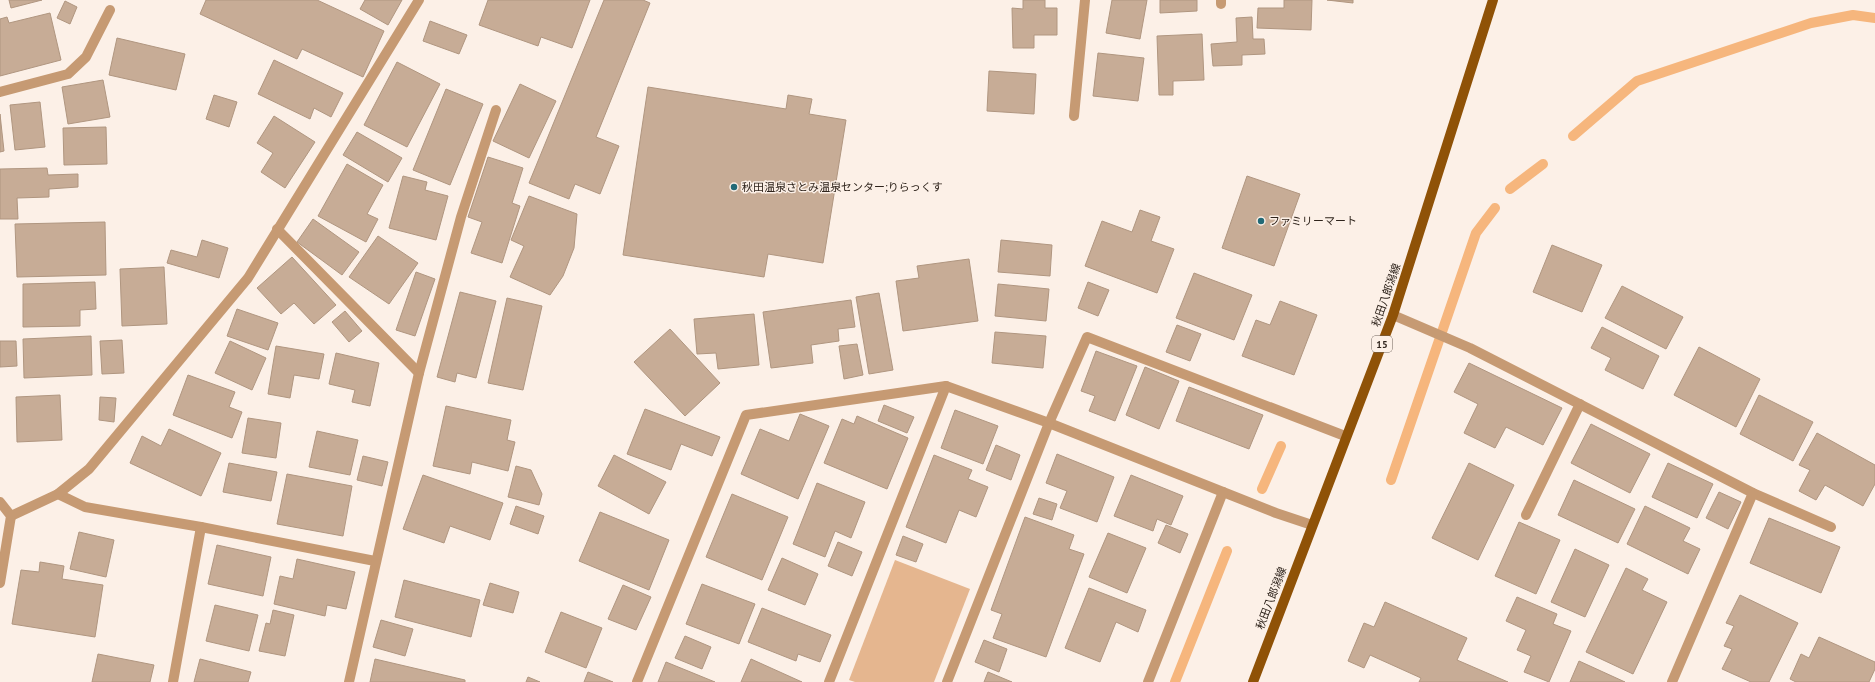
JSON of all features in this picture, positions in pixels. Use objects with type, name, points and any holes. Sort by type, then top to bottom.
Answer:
[{"type":"main road","name":"秋田八郎潟線","points":[[1253,682],[1345,436],[1393,316],[1493,0]]},
{"type":"street","points":[[11,516],[58,494],[89,469],[248,278],[419,0]]},
{"type":"street","points":[[1074,116],[1085,0]]},
{"type":"street","points":[[0,92],[68,74],[86,57],[110,10]]},
{"type":"street","points":[[348,682],[419,373],[461,217],[496,110]]},
{"type":"street","points":[[277,229],[419,373]]},
{"type":"street","points":[[1393,316],[1453,340],[1753,493],[1831,527]]},
{"type":"street","points":[[947,682],[1048,423],[1087,337],[1345,436]]},
{"type":"street","points":[[829,682],[946,386]]},
{"type":"street","points":[[637,682],[746,415],[946,386],[1048,423],[1223,492],[1312,525]]},
{"type":"street","points":[[1526,515],[1580,404]]},
{"type":"street","points":[[1148,682],[1223,492]]},
{"type":"street","points":[[1672,682],[1753,493]]},
{"type":"street","points":[[58,494],[85,506],[375,561]]},
{"type":"street","points":[[0,502],[11,516],[0,583]]},
{"type":"street","points":[[173,682],[201,527]]},
{"type":"shaded area","points":[[895,560],[970,589],[934,682],[855,682],[849,680]]},
{"type":"building","points":[[9,0],[42,0],[11,8]]},
{"type":"building","points":[[206,0],[317,0],[384,31],[363,77],[302,49],[297,59],[200,14]]},
{"type":"building","points":[[365,0],[402,0],[388,25],[360,9]]},
{"type":"building","points":[[488,0],[590,0],[572,48],[541,37],[538,46],[479,25]]},
{"type":"building","points":[[604,0],[643,0],[650,3],[596,137],[619,146],[600,194],[575,184],[569,199],[529,183]]},
{"type":"building","points":[[1023,0],[1045,0],[1045,8],[1057,8],[1057,35],[1034,35],[1034,48],[1013,48],[1012,8],[1023,9]]},
{"type":"building","points":[[1112,0],[1147,0],[1140,39],[1106,33]]},
{"type":"building","points":[[1160,0],[1197,0],[1197,11],[1160,13]]},
{"type":"building","points":[[1284,0],[1312,0],[1311,30],[1257,28],[1258,8],[1284,8]]},
{"type":"building","points":[[1327,0],[1353,0],[1353,3]]},
{"type":"building","points":[[65,1],[77,7],[70,24],[57,18]]},
{"type":"building","points":[[50,13],[61,60],[0,76],[0,19],[7,17],[9,23]]},
{"type":"building","points":[[1252,17],[1253,39],[1264,39],[1265,54],[1242,55],[1242,65],[1213,66],[1211,44],[1237,42],[1236,18]]},
{"type":"building","points":[[430,21],[467,35],[459,54],[423,41]]},
{"type":"building","points":[[1202,34],[1204,80],[1173,81],[1173,95],[1159,95],[1157,36]]},
{"type":"building","points":[[117,38],[185,54],[176,90],[109,75]]},
{"type":"building","points":[[1098,53],[1144,58],[1138,101],[1093,96]]},
{"type":"building","points":[[274,60],[343,93],[331,117],[314,108],[310,119],[258,94]]},
{"type":"building","points":[[397,62],[440,84],[407,147],[364,125]]},
{"type":"building","points":[[989,71],[1036,74],[1034,114],[987,111]]},
{"type":"building","points":[[103,80],[110,117],[68,124],[62,87]]},
{"type":"building","points":[[520,84],[556,101],[529,158],[493,141]]},
{"type":"building","name":"秋田温泉さとみ温泉センター;りらっくす","points":[[648,87],[786,109],[788,95],[812,99],[809,114],[846,120],[823,263],[768,254],[764,277],[623,255]]},
{"type":"building","points":[[446,89],[483,104],[450,185],[413,170]]},
{"type":"building","points":[[214,95],[237,102],[229,127],[206,119]]},
{"type":"building","points":[[40,102],[45,147],[15,150],[10,105]]},
{"type":"building","points":[[0,114],[4,151],[0,152]]},
{"type":"building","points":[[274,116],[315,142],[285,188],[261,172],[273,153],[257,143]]},
{"type":"building","points":[[106,127],[107,164],[64,165],[63,128]]},
{"type":"building","points":[[357,132],[402,158],[388,182],[343,155]]},
{"type":"building","points":[[488,157],[523,168],[512,203],[520,206],[502,263],[471,253],[482,222],[468,217]]},
{"type":"building","points":[[347,164],[383,185],[367,214],[378,219],[366,242],[318,216]]},
{"type":"building","points":[[47,168],[48,175],[78,174],[78,187],[49,189],[49,197],[17,198],[18,219],[0,219],[0,169]]},
{"type":"building","points":[[403,176],[427,182],[425,190],[448,196],[436,240],[389,228]]},
{"type":"building","name":"ファミリーマート","points":[[1247,176],[1300,194],[1274,266],[1222,248]]},
{"type":"building","points":[[529,196],[577,214],[574,248],[563,276],[550,295],[510,277],[524,246],[511,240]]},
{"type":"building","points":[[1140,210],[1160,217],[1151,241],[1174,249],[1157,293],[1085,266],[1102,221],[1132,232]]},
{"type":"building","points":[[313,219],[359,252],[342,275],[297,242]]},
{"type":"building","points":[[105,222],[106,275],[17,277],[15,224]]},
{"type":"building","points":[[378,236],[418,263],[389,304],[349,277]]},
{"type":"building","points":[[202,240],[228,248],[219,278],[167,263],[171,250],[197,257]]},
{"type":"building","points":[[1001,240],[1052,245],[1050,276],[998,272]]},
{"type":"building","points":[[1552,245],[1602,265],[1582,312],[1533,292]]},
{"type":"building","points":[[292,257],[336,305],[314,324],[294,303],[281,314],[257,288]]},
{"type":"building","points":[[969,259],[978,321],[903,331],[896,281],[919,278],[917,266]]},
{"type":"building","points":[[164,267],[167,324],[122,326],[120,269]]},
{"type":"building","points":[[416,272],[435,279],[415,336],[396,330]]},
{"type":"building","points":[[1194,273],[1252,295],[1234,340],[1176,318]]},
{"type":"building","points":[[95,282],[96,309],[80,310],[80,326],[23,327],[23,284]]},
{"type":"building","points":[[1088,282],[1109,290],[1098,316],[1078,308]]},
{"type":"building","points":[[998,284],[1049,289],[1046,321],[995,316]]},
{"type":"building","points":[[1622,286],[1683,317],[1666,349],[1605,318]]},
{"type":"building","points":[[460,292],[496,301],[476,378],[457,373],[455,382],[437,377]]},
{"type":"building","points":[[879,293],[893,370],[869,374],[856,297]]},
{"type":"building","points":[[507,298],[542,306],[523,390],[488,383]]},
{"type":"building","points":[[851,300],[855,327],[838,329],[839,341],[811,345],[813,363],[771,368],[763,312]]},
{"type":"building","points":[[1280,301],[1317,315],[1294,375],[1242,356],[1256,320],[1270,325]]},
{"type":"building","points":[[237,309],[278,323],[268,350],[227,336]]},
{"type":"building","points":[[345,311],[362,331],[349,342],[332,322]]},
{"type":"building","points":[[754,314],[759,365],[718,369],[716,353],[697,354],[694,319]]},
{"type":"building","points":[[1177,325],[1201,334],[1190,361],[1166,352]]},
{"type":"building","points":[[1602,327],[1659,356],[1643,389],[1605,370],[1611,358],[1591,348]]},
{"type":"building","points":[[670,329],[720,383],[685,416],[634,362]]},
{"type":"building","points":[[995,332],[1046,336],[1043,368],[992,363]]},
{"type":"building","points":[[91,336],[92,375],[24,378],[23,339]]},
{"type":"building","points":[[122,340],[124,373],[102,374],[100,341]]},
{"type":"building","points":[[0,341],[16,341],[17,366],[0,367]]},
{"type":"building","points":[[230,341],[266,358],[252,390],[215,373]]},
{"type":"building","points":[[857,344],[863,375],[844,379],[839,346]]},
{"type":"building","points":[[276,346],[324,354],[319,379],[294,375],[290,398],[268,394]]},
{"type":"building","points":[[1699,347],[1760,379],[1736,427],[1674,395]]},
{"type":"building","points":[[1096,351],[1137,366],[1115,421],[1089,411],[1095,396],[1081,391]]},
{"type":"building","points":[[336,353],[379,363],[370,406],[352,402],[355,390],[329,384]]},
{"type":"building","points":[[1469,363],[1562,408],[1543,445],[1506,427],[1495,448],[1464,433],[1478,404],[1454,392]]},
{"type":"building","points":[[1145,367],[1179,381],[1159,429],[1126,415]]},
{"type":"building","points":[[188,375],[235,392],[229,407],[242,412],[232,438],[173,415]]},
{"type":"building","points":[[1189,387],[1263,415],[1249,449],[1176,421]]},
{"type":"building","points":[[60,395],[62,440],[17,442],[16,397]]},
{"type":"building","points":[[1759,395],[1813,422],[1793,461],[1740,434]]},
{"type":"building","points":[[100,397],[116,398],[114,422],[99,420]]},
{"type":"building","points":[[884,405],[914,417],[907,433],[878,421]]},
{"type":"building","points":[[446,406],[511,420],[507,440],[515,442],[508,471],[472,462],[470,474],[433,466]]},
{"type":"building","points":[[645,409],[720,437],[712,456],[681,444],[671,470],[627,454]]},
{"type":"building","points":[[955,410],[998,426],[983,464],[941,448]]},
{"type":"building","points":[[800,414],[829,426],[798,499],[741,474],[760,429],[789,441]]},
{"type":"building","points":[[857,416],[908,438],[887,489],[824,463],[842,419],[854,424]]},
{"type":"building","points":[[248,418],[281,423],[276,458],[242,453]]},
{"type":"building","points":[[1591,424],[1650,454],[1630,493],[1571,463]]},
{"type":"building","points":[[169,429],[221,453],[201,496],[130,463],[142,436],[161,446]]},
{"type":"building","points":[[317,431],[358,440],[350,475],[309,467]]},
{"type":"building","points":[[1817,433],[1875,465],[1875,484],[1863,506],[1825,485],[1816,500],[1799,491],[1810,470],[1799,465]]},
{"type":"building","points":[[996,445],[1020,455],[1011,480],[986,470]]},
{"type":"building","points":[[1057,454],[1114,477],[1097,522],[1060,508],[1067,491],[1046,483]]},
{"type":"building","points":[[614,455],[666,482],[649,514],[598,486]]},
{"type":"building","points":[[934,455],[972,470],[968,479],[988,487],[976,517],[959,510],[946,543],[906,527]]},
{"type":"building","points":[[363,456],[388,462],[382,486],[357,480]]},
{"type":"building","points":[[229,463],[277,472],[271,501],[223,492]]},
{"type":"building","points":[[1469,463],[1514,485],[1478,560],[1432,538]]},
{"type":"building","points":[[1668,463],[1713,484],[1697,518],[1652,497]]},
{"type":"building","points":[[516,466],[531,470],[542,494],[539,505],[508,497]]},
{"type":"building","points":[[287,474],[352,486],[343,536],[277,524]]},
{"type":"building","points":[[423,475],[503,503],[490,540],[450,526],[444,543],[403,529]]},
{"type":"building","points":[[1131,475],[1183,496],[1171,525],[1157,519],[1153,531],[1114,516]]},
{"type":"building","points":[[1574,480],[1635,509],[1618,543],[1558,515]]},
{"type":"building","points":[[817,483],[865,502],[851,538],[835,531],[825,557],[793,544]]},
{"type":"building","points":[[1719,492],[1741,502],[1728,529],[1706,518]]},
{"type":"building","points":[[732,494],[788,517],[762,580],[706,557]]},
{"type":"building","points":[[1039,498],[1057,504],[1052,520],[1033,514]]},
{"type":"building","points":[[516,506],[544,516],[538,534],[510,524]]},
{"type":"building","points":[[1645,506],[1690,528],[1683,541],[1700,549],[1688,574],[1627,544]]},
{"type":"building","points":[[600,512],[669,540],[649,590],[579,561]]},
{"type":"building","points":[[1025,517],[1074,535],[1069,549],[1084,554],[1046,657],[993,638],[1002,614],[991,610]]},
{"type":"building","points":[[1769,518],[1840,547],[1821,593],[1750,563]]},
{"type":"building","points":[[1519,522],[1560,540],[1536,594],[1495,576]]},
{"type":"building","points":[[1166,525],[1188,534],[1180,553],[1158,543]]},
{"type":"building","points":[[79,532],[114,540],[106,577],[70,569]]},
{"type":"building","points":[[1108,533],[1146,548],[1127,593],[1089,577]]},
{"type":"building","points":[[903,536],[923,544],[916,562],[896,555]]},
{"type":"building","points":[[838,542],[862,552],[852,576],[828,566]]},
{"type":"building","points":[[217,545],[271,557],[263,596],[208,584]]},
{"type":"building","points":[[1575,549],[1609,565],[1585,617],[1551,602]]},
{"type":"building","points":[[782,558],[818,574],[805,605],[768,590]]},
{"type":"building","points":[[297,559],[355,572],[346,609],[327,605],[325,616],[274,604],[280,576],[293,579]]},
{"type":"building","points":[[40,562],[64,566],[62,579],[103,585],[95,637],[12,624],[21,570],[39,572]]},
{"type":"building","points":[[1626,568],[1648,579],[1642,590],[1667,602],[1633,674],[1586,652]]},
{"type":"building","points":[[404,580],[480,600],[471,637],[395,617]]},
{"type":"building","points":[[490,583],[519,592],[513,613],[483,605]]},
{"type":"building","points":[[702,584],[755,604],[739,644],[686,624]]},
{"type":"building","points":[[623,585],[651,597],[636,630],[608,619]]},
{"type":"building","points":[[1089,588],[1146,610],[1138,632],[1116,622],[1100,662],[1065,648]]},
{"type":"building","points":[[1740,595],[1798,623],[1769,682],[1751,682],[1722,669],[1732,649],[1724,646],[1734,626],[1726,623]]},
{"type":"building","points":[[1517,597],[1557,614],[1553,624],[1571,631],[1549,682],[1524,672],[1531,656],[1517,650],[1526,630],[1506,621]]},
{"type":"building","points":[[1385,602],[1467,638],[1457,660],[1508,682],[1419,682],[1421,678],[1370,655],[1364,668],[1348,661],[1364,623],[1374,627]]},
{"type":"building","points":[[215,605],[258,615],[249,651],[206,641]]},
{"type":"building","points":[[762,608],[831,635],[820,662],[798,654],[796,661],[748,642]]},
{"type":"building","points":[[273,610],[294,615],[285,656],[259,651],[266,623],[270,624]]},
{"type":"building","points":[[561,612],[602,628],[586,668],[545,652]]},
{"type":"building","points":[[381,620],[413,629],[405,656],[373,647]]},
{"type":"building","points":[[685,636],[711,647],[702,669],[675,658]]},
{"type":"building","points":[[1819,637],[1875,662],[1875,669],[1869,682],[1796,682],[1790,679],[1801,654],[1809,658]]},
{"type":"building","points":[[984,640],[1007,649],[999,672],[975,662]]},
{"type":"building","points":[[98,654],[154,665],[150,682],[92,682]]},
{"type":"building","points":[[200,659],[251,672],[248,682],[194,682]]},
{"type":"building","points":[[375,659],[465,680],[465,682],[370,682]]},
{"type":"building","points":[[751,659],[802,682],[741,682]]},
{"type":"building","points":[[1579,661],[1625,682],[1570,682]]},
{"type":"building","points":[[666,662],[715,682],[658,682]]},
{"type":"building","points":[[588,672],[613,682],[584,682]]},
{"type":"building","points":[[988,672],[1012,682],[984,682]]},
{"type":"building","points":[[528,677],[540,682],[526,682]]},
{"type":"waterway","points":[[1573,136],[1637,81],[1811,23],[1853,15],[1875,18]]},
{"type":"waterway","points":[[1510,189],[1543,164]]},
{"type":"waterway","points":[[1391,480],[1476,233],[1495,208]]},
{"type":"waterway","points":[[1262,489],[1281,446]]},
{"type":"waterway","points":[[1175,682],[1227,551]]},
{"type":"place","name":"秋田温泉さとみ温泉センター;りらっくす","points":[[734,187]]},
{"type":"place","name":"ファミリーマート","points":[[1261,221]]}]
